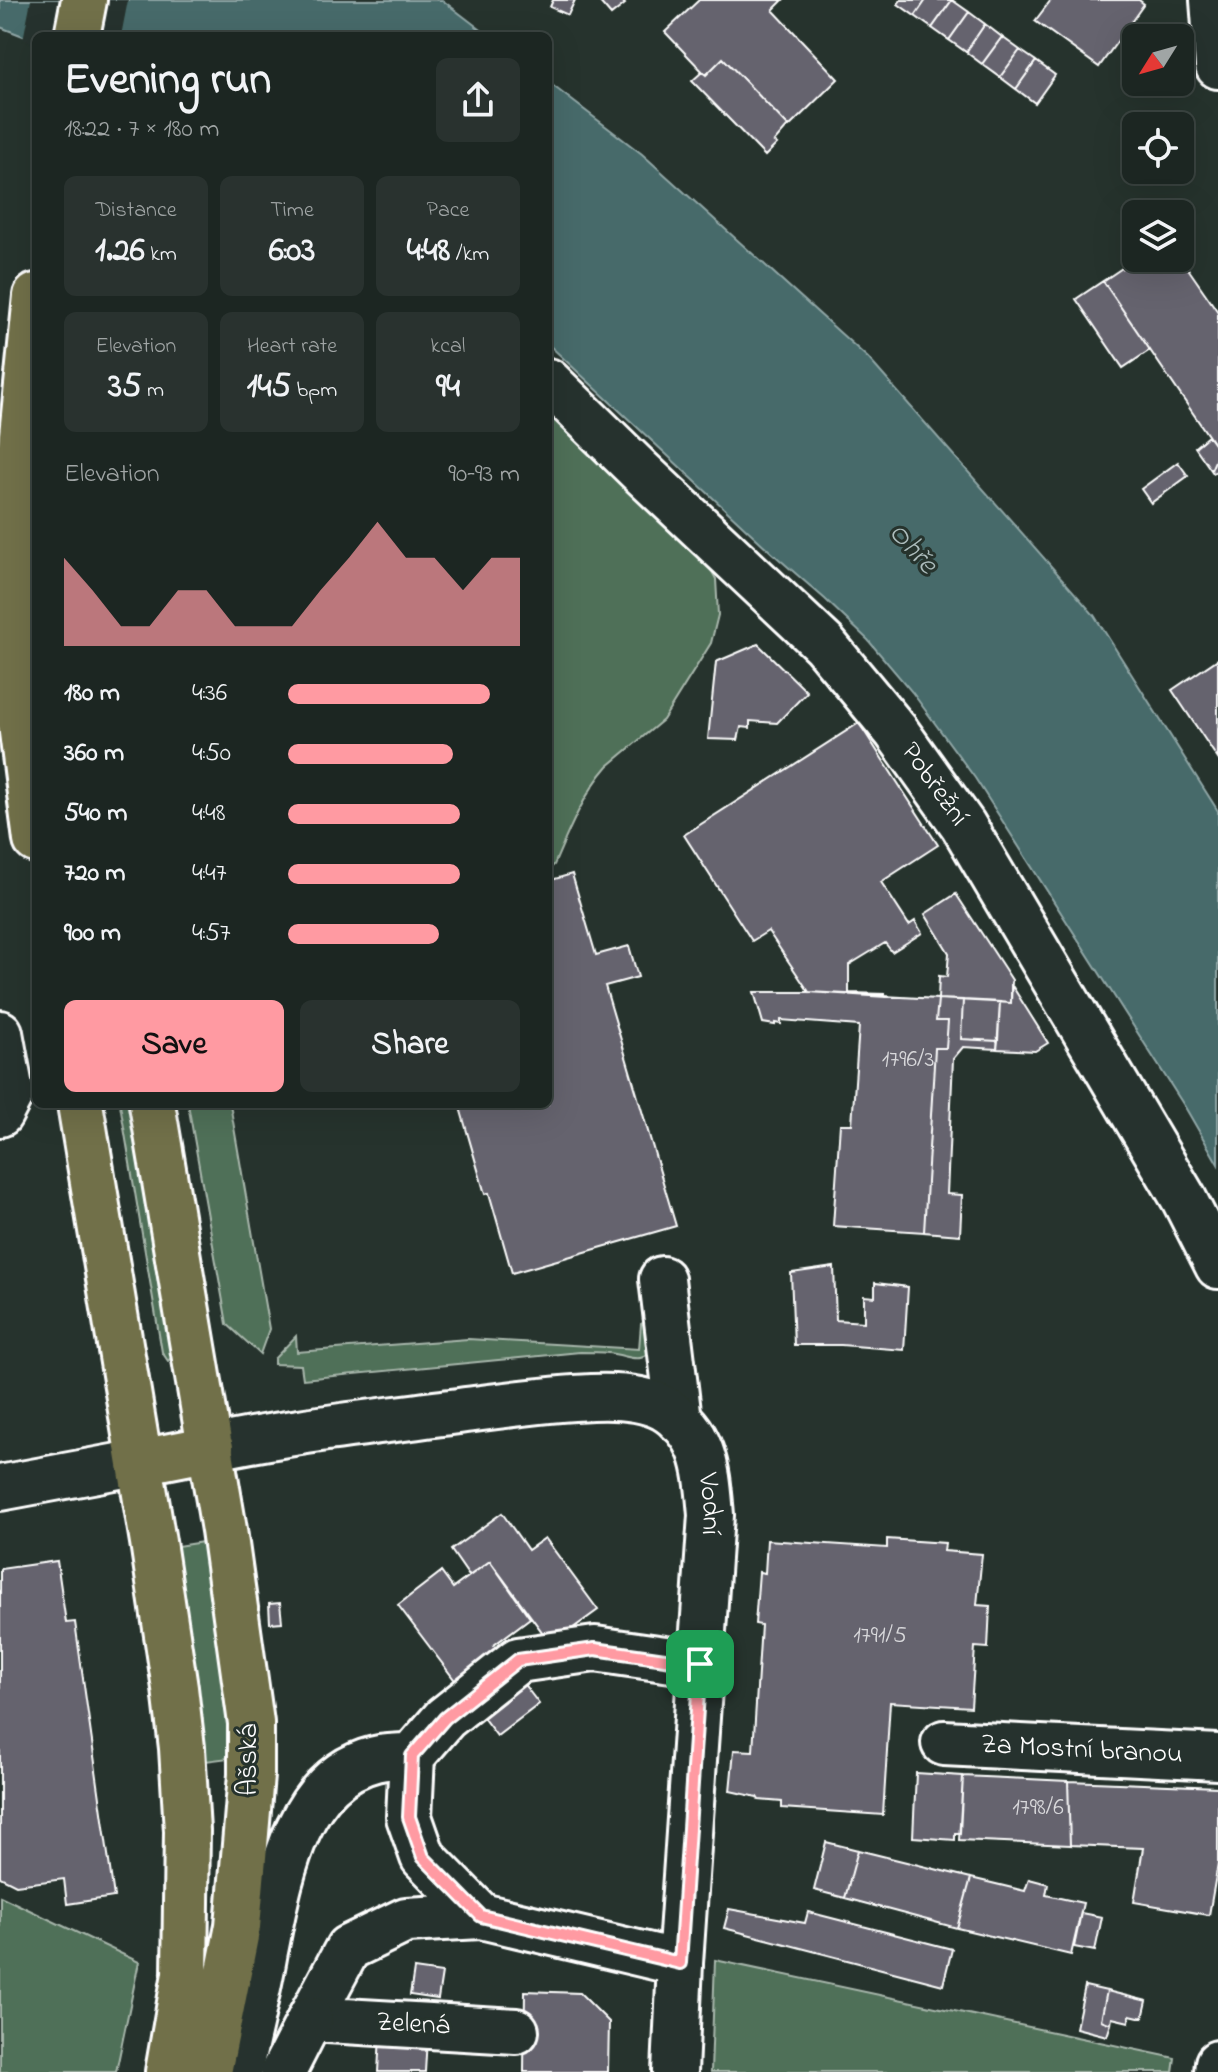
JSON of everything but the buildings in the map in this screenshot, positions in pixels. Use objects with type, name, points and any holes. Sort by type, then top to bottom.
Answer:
[{"type":"main road","points":[[78,32],[84,0]]},
{"type":"main road","points":[[32,392],[17,489],[15,533],[19,714],[32,810]]},
{"type":"main road","points":[[81,1108],[175,1688],[187,1831],[185,1974],[168,2072]]},
{"type":"main road","name":"Ašská","points":[[153,1108],[211,1448],[251,1723],[251,1775],[238,1926],[209,2072]]},
{"type":"main road","points":[[140,1462],[211,1448]]},
{"type":"street","points":[[1213,0],[1218,66]]},
{"type":"street","name":"Pobřežní","points":[[552,385],[824,644],[896,731],[963,825],[1184,1199],[1218,1266]]},
{"type":"street","points":[[0,429],[32,386]]},
{"type":"street","points":[[0,1033],[11,1093],[0,1114]]},
{"type":"street","points":[[662,1279],[679,1420]]},
{"type":"street","name":"Vodní","points":[[211,1448],[251,1439],[402,1418],[593,1397],[644,1401],[663,1408],[690,1431],[705,1461],[711,1515],[675,2072]]},
{"type":"street","points":[[0,1488],[140,1462]]},
{"type":"street","points":[[481,1916],[423,1857],[409,1817],[412,1756],[445,1718],[518,1660],[595,1649],[700,1664]]},
{"type":"street","name":"Za Mostní branou","points":[[944,1743],[1218,1757]]},
{"type":"street","points":[[239,2072],[283,1867],[302,1820],[332,1782],[343,1774],[376,1758],[412,1756]]},
{"type":"street","points":[[283,2072],[348,1948],[406,1920],[481,1916],[680,1963]]},
{"type":"street","name":"Zelená","points":[[310,2019],[516,2031]]},
{"type":"street","points":[[1217,2072],[1218,2063]]},
{"type":"green space","points":[[552,405],[700,550],[716,579],[718,615],[711,643],[663,720],[599,777],[577,813],[552,867]]},
{"type":"green space","points":[[121,1108],[132,1108],[172,1357],[168,1361],[162,1352]]},
{"type":"green space","points":[[189,1108],[231,1108],[269,1329],[260,1354],[227,1324]]},
{"type":"green space","points":[[643,1323],[659,1339],[648,1354],[637,1358],[580,1352],[303,1379],[301,1365],[274,1364],[274,1359],[296,1336],[297,1352],[468,1339],[639,1349]]},
{"type":"green space","points":[[203,1542],[226,1704],[229,1758],[206,1761],[177,1546]]},
{"type":"green space","points":[[0,1896],[139,1962],[116,2072],[0,2072]]},
{"type":"green space","points":[[715,1960],[1175,2058],[1173,2072],[711,2072]]},
{"type":"water","points":[[0,0],[442,0],[484,32],[32,32],[32,39],[0,27]]},
{"type":"water","name":"Ohře","points":[[552,85],[642,154],[868,358],[1094,615],[1218,811],[1218,1164],[1185,1107],[975,778],[912,692],[868,640],[552,348]]},
{"type":"pier","points":[[31,0],[128,0],[122,32],[32,32],[32,43],[23,40]]},
{"type":"route","points":[[595,1649],[700,1664],[680,1963],[481,1916],[423,1857],[409,1817],[412,1756],[445,1718],[518,1660],[595,1649]]}]
